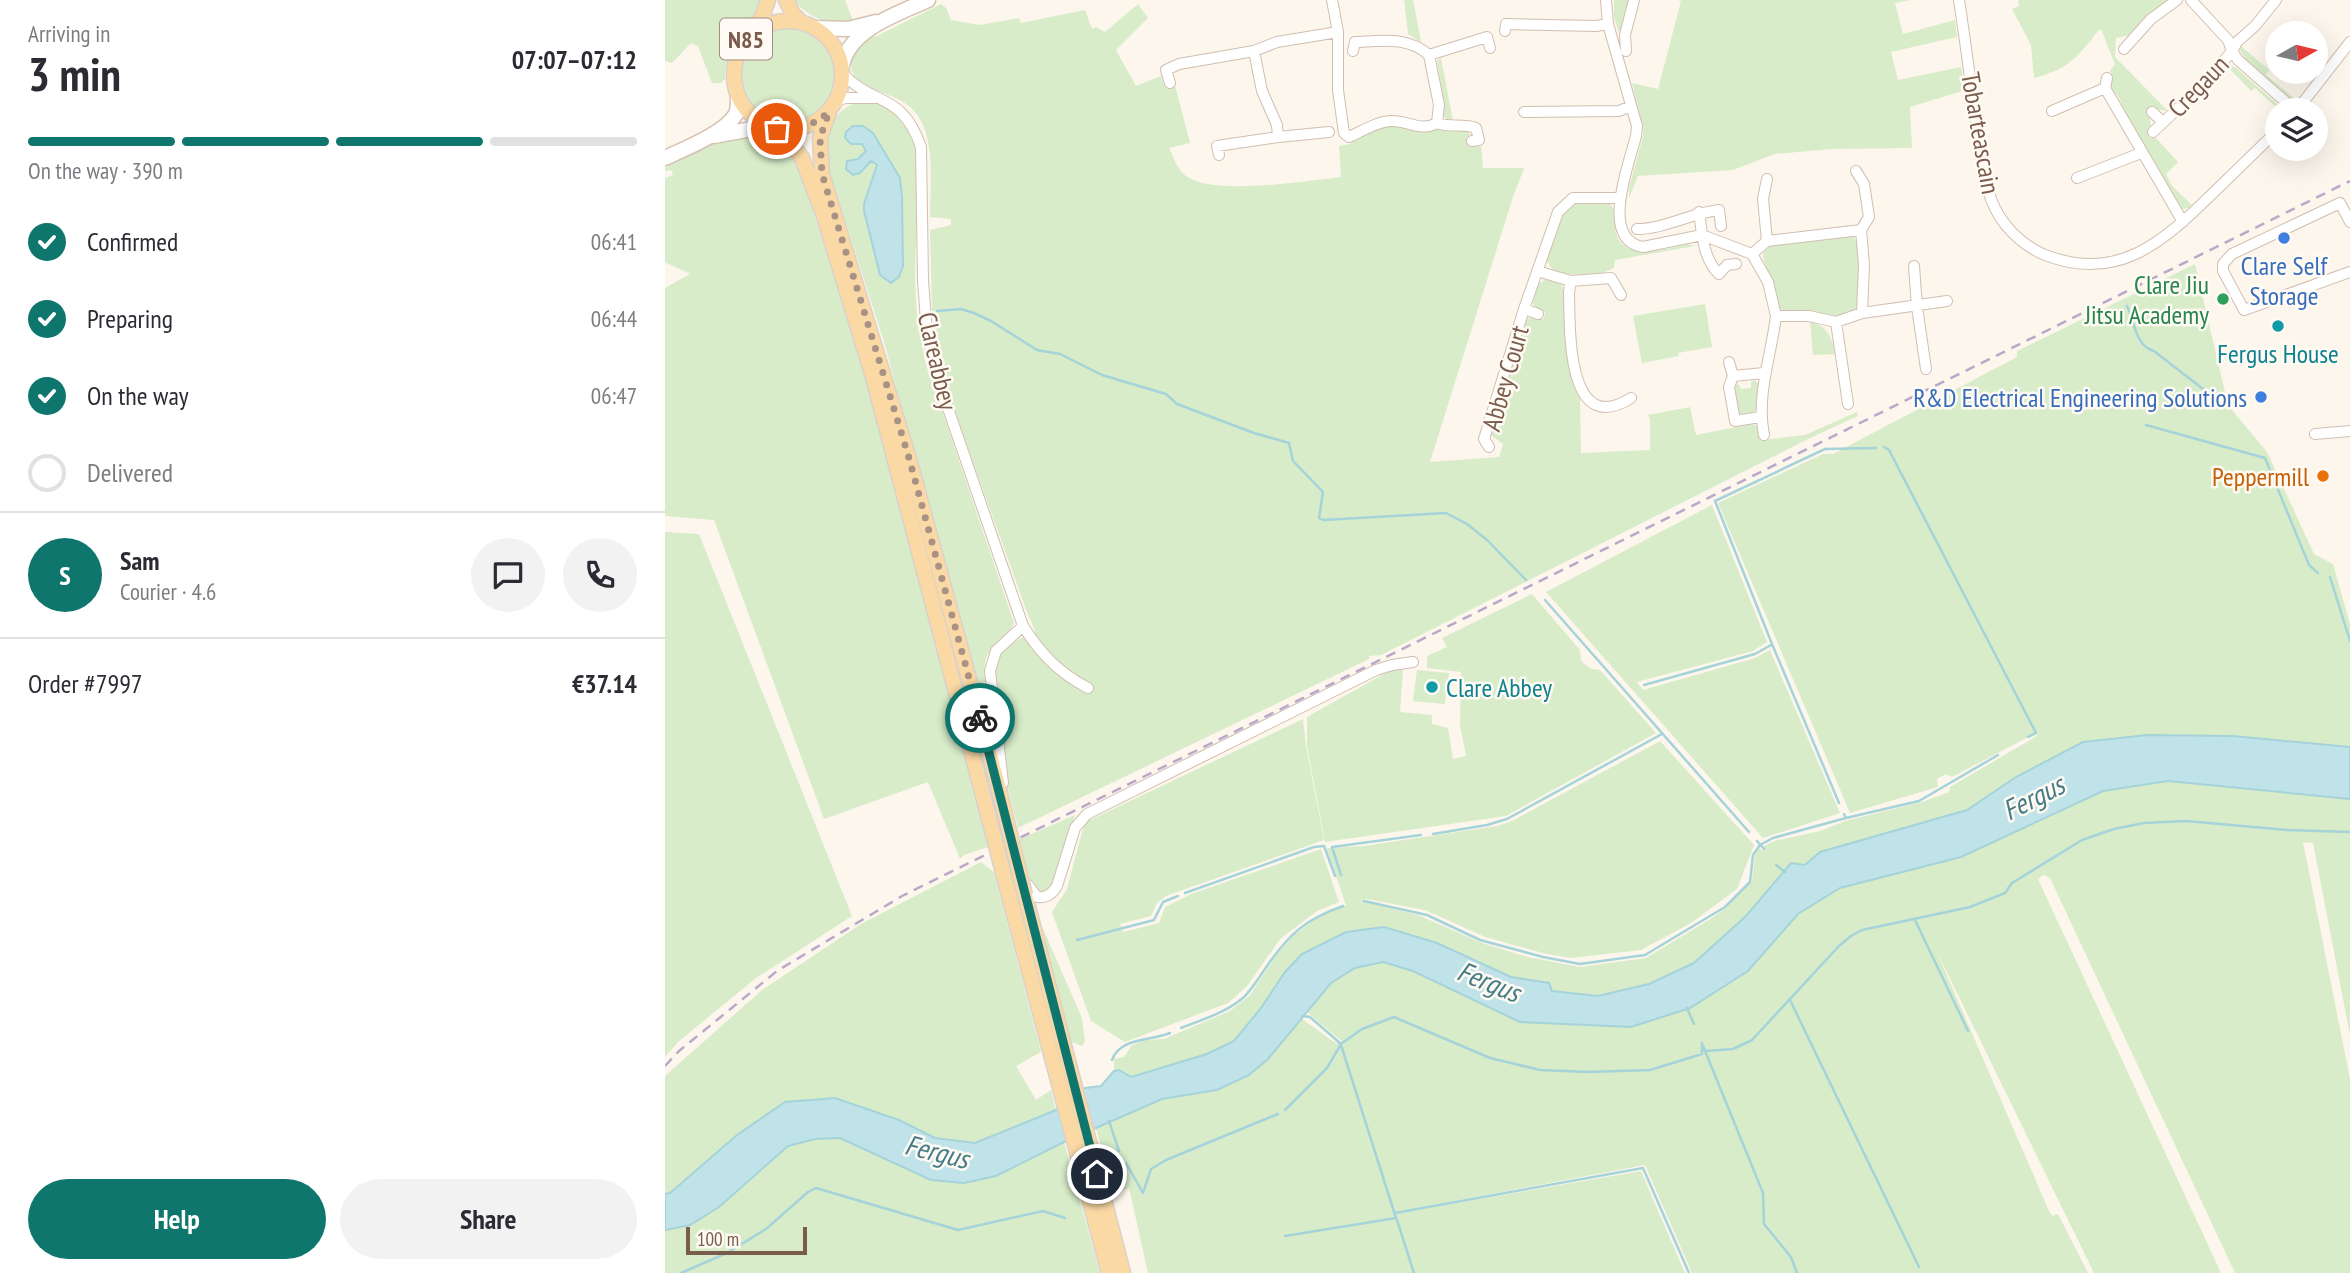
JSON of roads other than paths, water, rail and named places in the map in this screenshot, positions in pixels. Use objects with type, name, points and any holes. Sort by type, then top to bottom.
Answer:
[{"type":"main road","name":"N85","points":[[768,0],[762,18],[740,48],[734,69],[738,97],[753,116],[787,136],[802,158],[823,213],[873,377],[1048,1049],[1097,1202],[1123,1273]]},
{"type":"main road","name":"N85","points":[[786,0],[793,14],[835,49],[843,70],[820,138],[822,174],[909,458],[1001,786],[1065,1045],[1109,1273]]},
{"type":"main road","points":[[843,70],[845,53],[856,39],[887,19],[928,0]]},
{"type":"main road","points":[[808,25],[848,29],[887,19]]},
{"type":"main road","name":"N85","points":[[747,38],[767,24],[779,21],[808,25]]},
{"type":"main road","points":[[665,158],[708,137],[731,119],[737,112],[738,97]]},
{"type":"main road","points":[[708,137],[772,128],[795,130],[806,127],[833,106]]},
{"type":"street","points":[[1332,0],[1338,32],[1338,90],[1344,133],[1349,137],[1388,121],[1420,128],[1437,123],[1449,127],[1476,128],[1479,140],[1472,141]]},
{"type":"street","points":[[1606,0],[1608,24],[1637,126],[1619,198],[1622,232],[1625,239],[1635,246],[1643,247],[1702,235],[1752,254],[1768,282],[1776,316],[1772,349],[1764,373],[1760,417],[1764,435]]},
{"type":"street","points":[[1626,51],[1625,34],[1634,0]]},
{"type":"street","name":"Tobarteascain","points":[[1959,0],[1986,181],[1992,202],[2010,230],[2032,249],[2054,258],[2088,264],[2109,264],[2137,254],[2166,237],[2265,143]]},
{"type":"street","points":[[2124,49],[2151,19],[2177,0]]},
{"type":"street","name":"Cregaun","points":[[2191,0],[2228,40],[2238,60],[2282,98]]},
{"type":"street","name":"Cregaun","points":[[2153,132],[2206,82],[2237,42],[2255,26],[2276,0]]},
{"type":"street","points":[[1505,31],[1506,24],[1608,24]]},
{"type":"street","points":[[1170,83],[1166,70],[1179,64],[1254,51],[1277,42],[1338,32]]},
{"type":"street","points":[[1429,55],[1487,37],[1490,48]]},
{"type":"street","points":[[1353,51],[1355,42],[1397,40],[1418,45],[1429,55],[1439,105],[1437,123]]},
{"type":"street","points":[[2306,98],[2350,42]]},
{"type":"street","points":[[1254,51],[1262,91],[1277,125],[1278,137]]},
{"type":"street","name":"Clareabbey","points":[[843,70],[851,82],[883,99],[914,127],[921,147],[923,280],[927,335],[940,385],[1023,626],[1041,653],[1065,676],[1088,688]]},
{"type":"street","points":[[2052,111],[2106,83],[2141,153],[2183,222]]},
{"type":"street","points":[[833,106],[845,98],[883,99]]},
{"type":"street","points":[[1524,111],[1619,111],[1631,106]]},
{"type":"street","name":"Cregaun","points":[[2152,112],[2163,122]]},
{"type":"street","points":[[1219,155],[1217,146],[1329,132]]},
{"type":"street","points":[[2077,178],[2141,153]]},
{"type":"street","points":[[1856,172],[1864,184],[1869,217],[1861,230],[1864,265],[1862,313]]},
{"type":"street","points":[[1766,241],[1763,199],[1767,178]]},
{"type":"street","name":"Abbey Court","points":[[1489,447],[1485,439],[1524,309],[1558,212],[1573,198],[1619,198]]},
{"type":"street","points":[[2350,222],[2340,203],[2232,254],[2223,264],[2223,271],[2244,310],[2350,272]]},
{"type":"street","points":[[1637,229],[1648,229],[1699,212],[1719,209],[1721,226]]},
{"type":"street","points":[[1699,212],[1711,266],[1719,274],[1727,265],[1736,264]]},
{"type":"street","points":[[1752,254],[1766,241],[1861,230]]},
{"type":"street","points":[[1914,266],[1926,369]]},
{"type":"street","points":[[1537,271],[1571,281],[1611,278],[1621,295]]},
{"type":"street","name":"Abbey Court","points":[[1571,281],[1569,304],[1574,364],[1584,396],[1594,406],[1608,408],[1631,398]]},
{"type":"street","points":[[1776,316],[1809,316],[1836,322],[1862,313],[1947,301]]},
{"type":"street","name":"Abbey Court","points":[[1524,309],[1538,314]]},
{"type":"street","points":[[1836,322],[1848,404]]},
{"type":"street","points":[[1729,362],[1733,376],[1729,387],[1735,421],[1760,417]]},
{"type":"street","points":[[1733,376],[1764,373]]},
{"type":"street","points":[[2315,435],[2350,431]]},
{"type":"street","points":[[1001,786],[991,671],[996,651],[1023,626]]},
{"type":"street","points":[[1027,890],[1043,898],[1052,894],[1075,828],[1087,814],[1376,670],[1413,662]]},
{"type":"water","points":[[853,126],[863,126],[873,133],[900,178],[903,266],[899,277],[891,283],[880,275],[864,211],[877,165],[871,161],[860,173],[853,175],[846,169],[847,161],[858,159],[866,151],[862,144],[851,144],[845,138],[846,132]]},
{"type":"water","name":"Fergus","points":[[2147,735],[2233,736],[2350,747],[2350,799],[2168,781],[2103,791],[1961,857],[1840,888],[1798,914],[1748,971],[1690,1008],[1631,1027],[1520,1022],[1413,971],[1383,962],[1355,968],[1331,983],[1268,1059],[1249,1075],[1217,1090],[1162,1099],[1064,1142],[996,1176],[964,1183],[931,1180],[840,1138],[815,1139],[788,1146],[719,1207],[690,1225],[665,1230],[665,1194],[670,1193],[737,1135],[785,1102],[835,1098],[899,1120],[935,1138],[975,1143],[1056,1110],[1085,1088],[1101,1086],[1114,1071],[1119,1070],[1131,1077],[1207,1054],[1234,1041],[1285,972],[1302,954],[1346,932],[1384,927],[1437,943],[1511,977],[1549,983],[1552,991],[1598,996],[1649,984],[1694,963],[1746,916],[1791,863],[1805,865],[1820,852],[1967,810],[2016,777],[2083,742]]},
{"type":"waterway","points":[[2127,306],[2136,333],[2143,344],[2203,389]]},
{"type":"waterway","points":[[937,311],[961,309],[974,313],[1037,350],[1060,354],[1102,375],[1166,394],[1177,404],[1289,443],[1293,461],[1323,492],[1319,518],[1323,520],[1446,513],[1467,524],[1487,540],[1526,580]]},
{"type":"waterway","points":[[2146,425],[2265,458],[2309,565],[2318,573]]},
{"type":"waterway","points":[[1884,447],[1889,450],[2036,733],[2028,737]]},
{"type":"waterway","points":[[1839,803],[1715,501],[1825,449],[1876,448]]},
{"type":"waterway","points":[[2330,577],[2350,641]]},
{"type":"waterway","points":[[1545,600],[1749,832]]},
{"type":"waterway","points":[[1644,685],[1755,654],[1771,645]]},
{"type":"waterway","points":[[1433,834],[1507,819],[1662,734]]},
{"type":"waterway","points":[[1846,818],[1919,801],[1998,755]]},
{"type":"waterway","points":[[1364,901],[1427,915],[1480,940],[1543,957],[1580,964],[1645,955],[1725,907],[1750,882],[1753,855],[1760,845],[1773,838],[1846,818],[1844,814]]},
{"type":"waterway","points":[[1706,1051],[1733,1049],[1752,1040],[1839,946],[1862,930],[1970,907],[2005,893],[2012,883],[2082,840],[2114,829],[2144,823],[2186,821],[2287,830],[2350,832]]},
{"type":"waterway","points":[[1341,875],[1332,847],[1421,835]]},
{"type":"waterway","points":[[1757,841],[1764,849]]},
{"type":"waterway","points":[[1185,893],[1314,847],[1324,846],[1335,876]]},
{"type":"waterway","points":[[1776,865],[1785,872]]},
{"type":"waterway","points":[[1077,940],[1154,920],[1163,902],[1178,896]]},
{"type":"waterway","points":[[1181,1028],[1237,1003],[1291,936],[1308,922],[1343,906]]},
{"type":"waterway","points":[[1915,920],[1968,1031]]},
{"type":"waterway","points":[[1790,1000],[1919,1267]]},
{"type":"waterway","points":[[1687,1008],[1694,1024]]},
{"type":"waterway","points":[[1302,1016],[1310,1017],[1341,1044],[1362,1029],[1394,1017],[1490,1058],[1540,1070],[1650,1070],[1702,1054],[1702,1043]]},
{"type":"waterway","points":[[1112,1060],[1116,1053],[1129,1043],[1170,1033]]},
{"type":"waterway","points":[[1285,1110],[1327,1068],[1341,1044]]},
{"type":"waterway","points":[[1285,1236],[1396,1218],[1341,1045]]},
{"type":"waterway","points":[[1703,1046],[1763,1193],[1764,1224],[1791,1257],[1797,1273]]},
{"type":"waterway","points":[[1126,1163],[1143,1193],[1151,1169],[1166,1160],[1278,1114]]},
{"type":"waterway","points":[[1109,1121],[1119,1151]]},
{"type":"waterway","points":[[1395,1213],[1643,1168],[1689,1273]]},
{"type":"waterway","points":[[681,1273],[727,1253],[766,1229],[816,1188],[958,1230],[1043,1211],[1065,1218]]},
{"type":"waterway","points":[[1397,1220],[1414,1273]]},
{"type":"railway","points":[[665,1066],[679,1051],[777,971],[902,896],[2350,181]]},
{"type":"place","name":"Clare Self Storage","points":[[2284,238]]},
{"type":"place","name":"Clare Jiu Jitsu Academy","points":[[2223,299]]},
{"type":"place","name":"Fergus House","points":[[2278,326]]},
{"type":"place","name":"R&D Electrical Engineering Solutions","points":[[2261,397]]},
{"type":"place","name":"Peppermill","points":[[2323,476]]},
{"type":"place","name":"Clare Abbey","points":[[1432,687]]}]
